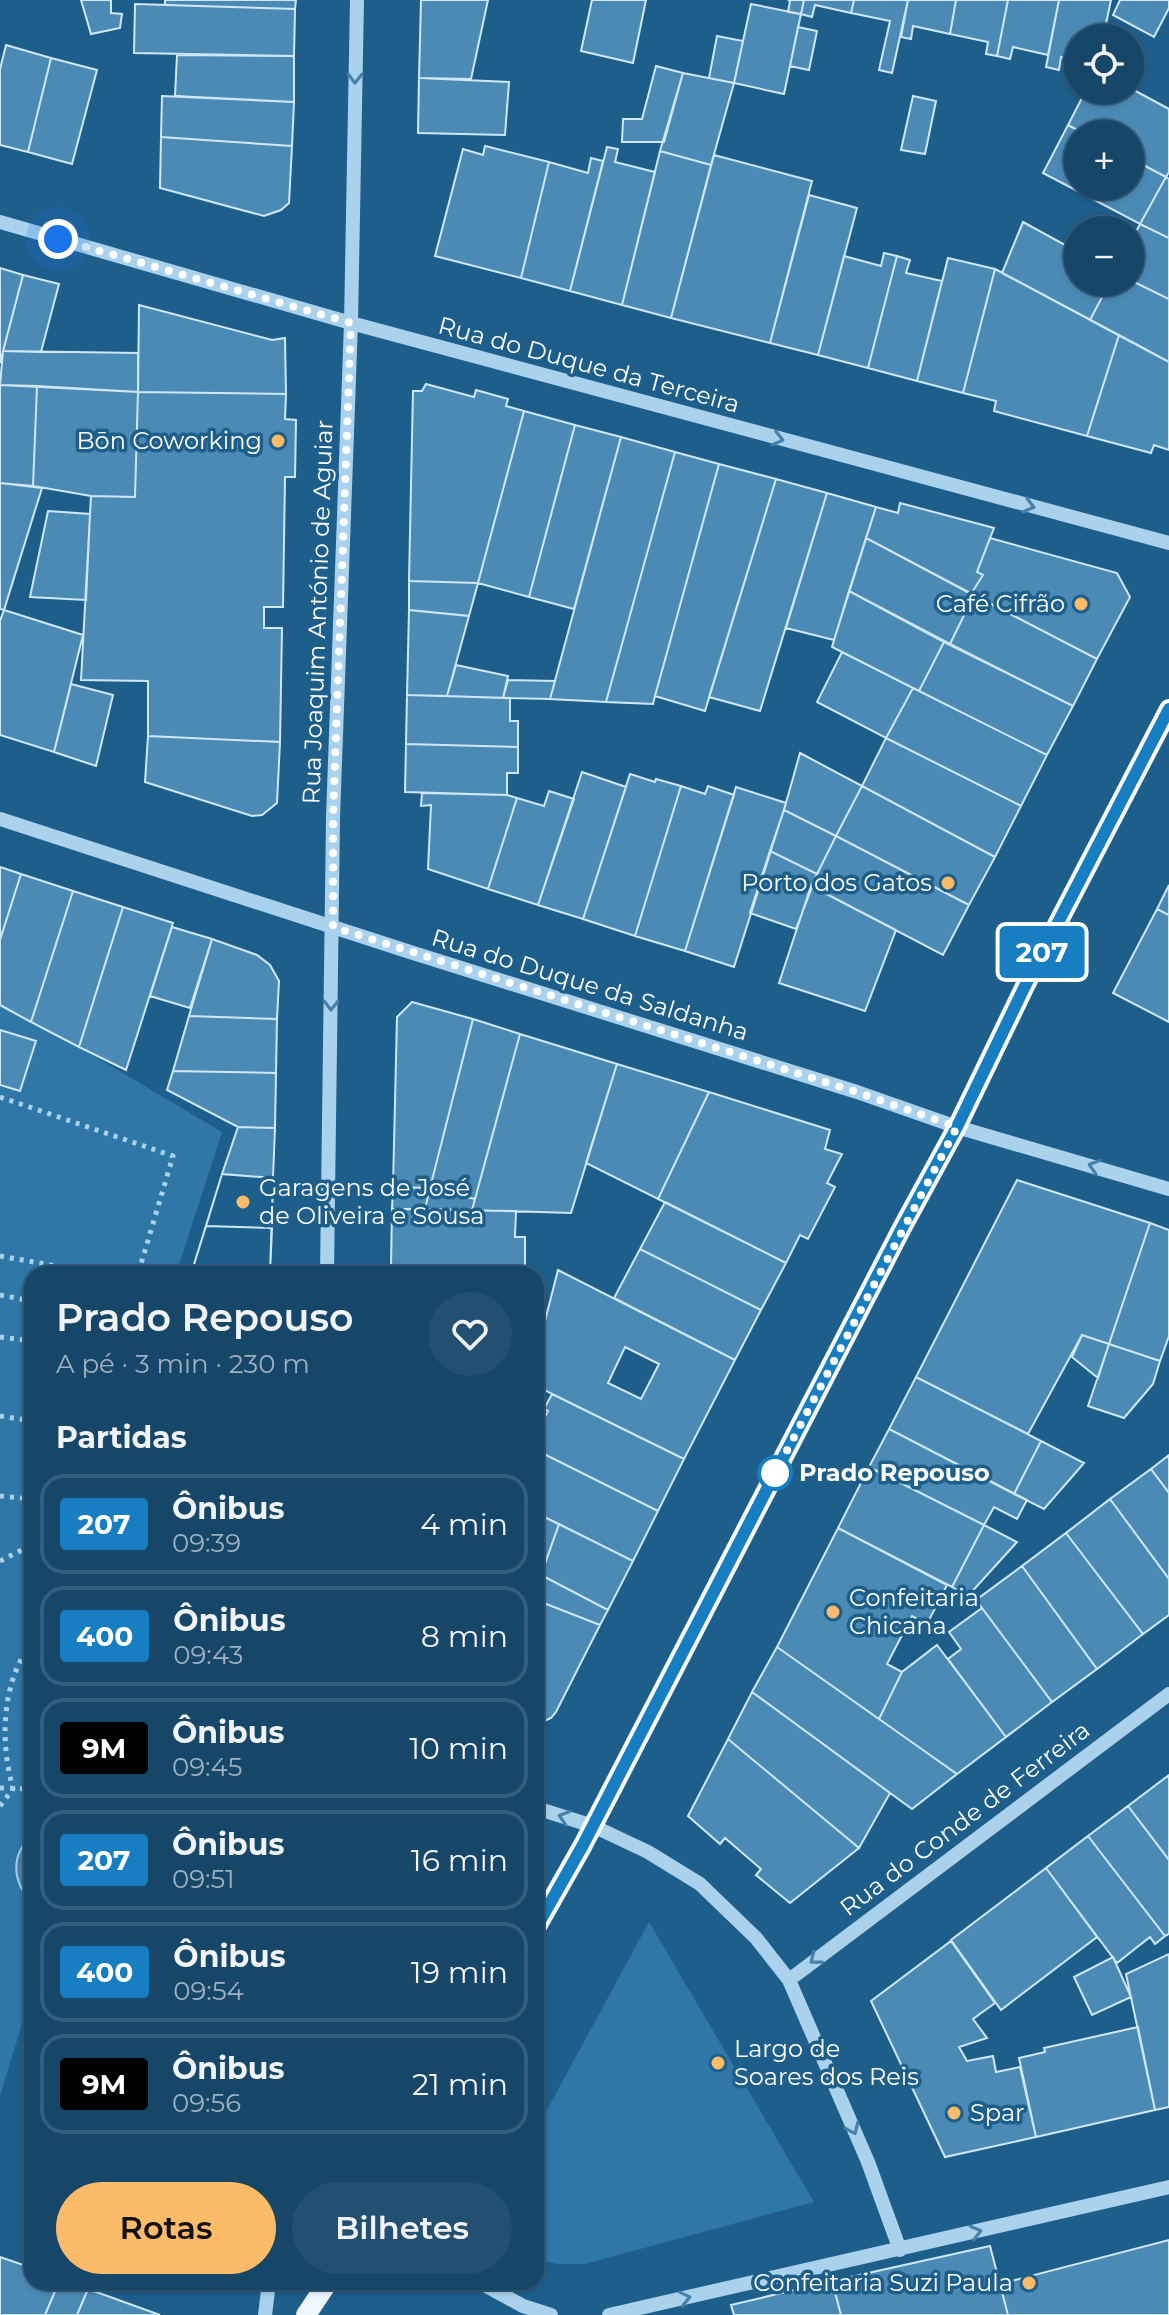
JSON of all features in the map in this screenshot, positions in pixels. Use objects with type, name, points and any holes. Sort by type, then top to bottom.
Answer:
[{"type":"main road","points":[[544,1914],[593,1826],[895,1240],[957,1127],[1025,986],[1169,709]]},
{"type":"main road","points":[[306,2315],[323,2290]]},
{"type":"street","name":"Rua Joaquim António de Aguiar","points":[[327,1266],[333,817],[351,323],[357,0]]},
{"type":"street","name":"Rua do Duque da Terceira","points":[[0,222],[351,323],[1169,543]]},
{"type":"street","name":"Rua do Duque da Saldanha","points":[[0,819],[842,1087],[957,1127],[1169,1189]]},
{"type":"street","name":"Rua do Conde de Ferreira","points":[[789,1980],[1169,1694]]},
{"type":"street","points":[[544,1811],[593,1826],[648,1852],[700,1884],[756,1938],[789,1980],[868,2162],[900,2250]]},
{"type":"street","points":[[609,2315],[1169,2187]]},
{"type":"street","points":[[265,2315],[268,2290]]},
{"type":"street","points":[[494,2290],[523,2306],[551,2315]]},
{"type":"path","points":[[0,1097],[173,1156],[140,1266]]},
{"type":"path","points":[[0,1256],[57,1266]]},
{"type":"path","points":[[0,1295],[24,1300]]},
{"type":"path","points":[[0,1337],[24,1340]]},
{"type":"path","points":[[0,1416],[24,1420]]},
{"type":"path","points":[[0,1496],[24,1498]]},
{"type":"path","points":[[0,1561],[24,1549]]},
{"type":"path","points":[[13,1789],[5,1761],[6,1707],[24,1658]]},
{"type":"path","points":[[0,1788],[24,1789]]},
{"type":"path","points":[[0,1806],[13,1789]]},
{"type":"shaded area","points":[[0,1005],[79,1047],[222,1132],[179,1266],[24,1266],[24,2017],[0,2096]]},
{"type":"shaded area","points":[[24,1845],[24,1892],[16,1869]]},
{"type":"shaded area","points":[[649,1922],[814,2202],[585,2264],[544,2261],[544,2115]]},
{"type":"building","points":[[81,0],[111,0],[111,13],[122,14],[120,28],[91,34]]},
{"type":"building","points":[[165,0],[296,0],[295,9],[165,5]]},
{"type":"building","points":[[421,0],[488,0],[471,79],[419,78]]},
{"type":"building","points":[[592,0],[646,0],[633,63],[581,51]]},
{"type":"building","points":[[788,0],[804,0],[801,14],[788,12]]},
{"type":"building","points":[[804,0],[854,0],[851,13],[815,5],[812,17],[801,14]]},
{"type":"building","points":[[854,0],[908,0],[892,73],[879,70],[890,21],[851,13]]},
{"type":"building","points":[[908,0],[956,0],[950,34],[913,26],[911,39],[901,37]]},
{"type":"building","points":[[956,0],[1008,0],[997,56],[986,54],[988,42],[950,34]]},
{"type":"building","points":[[1008,0],[1059,0],[1048,55],[1013,47],[1010,59],[997,56]]},
{"type":"building","points":[[1059,0],[1111,0],[1106,24],[1064,24],[1064,58],[1061,57],[1059,70],[1046,67]]},
{"type":"building","points":[[1120,0],[1169,0],[1169,8],[1154,37],[1144,32],[1144,24],[1130,24],[1113,15]]},
{"type":"building","points":[[135,4],[295,9],[294,56],[134,53]]},
{"type":"building","points":[[751,4],[801,14],[784,94],[734,83]]},
{"type":"building","points":[[798,27],[817,31],[809,70],[790,66]]},
{"type":"building","points":[[717,36],[743,41],[734,83],[709,78]]},
{"type":"building","points":[[6,45],[51,58],[28,152],[0,145],[0,69]]},
{"type":"building","points":[[177,55],[294,56],[294,102],[175,96]]},
{"type":"building","points":[[51,58],[97,70],[72,164],[28,152]]},
{"type":"building","points":[[656,66],[683,73],[664,142],[622,142],[623,119],[642,119]]},
{"type":"building","points":[[683,73],[734,83],[711,165],[660,151]]},
{"type":"building","points":[[419,78],[509,82],[505,135],[418,133]]},
{"type":"building","points":[[162,96],[294,102],[292,146],[161,137]]},
{"type":"building","points":[[913,96],[936,101],[925,154],[901,150]]},
{"type":"building","points":[[1144,96],[1169,109],[1169,172],[1166,177],[1144,165],[1144,120],[1071,120],[1079,104],[1144,104]]},
{"type":"building","points":[[1064,133],[1064,184],[1043,173]]},
{"type":"building","points":[[161,137],[292,146],[289,203],[281,210],[264,216],[160,188]]},
{"type":"building","points":[[485,146],[549,162],[521,278],[435,256],[463,149],[483,155]]},
{"type":"building","points":[[607,147],[618,149],[615,162],[655,172],[622,305],[570,291]]},
{"type":"building","points":[[660,151],[711,165],[671,318],[622,305]]},
{"type":"building","points":[[714,155],[812,181],[770,343],[671,318]]},
{"type":"building","points":[[591,158],[603,161],[570,291],[521,278],[549,162],[588,173]]},
{"type":"building","points":[[1144,165],[1166,177],[1144,217],[1125,216],[1094,200],[1144,200]]},
{"type":"building","points":[[1166,177],[1169,179],[1169,238],[1144,226],[1144,217]]},
{"type":"building","points":[[809,195],[857,208],[818,355],[770,343]]},
{"type":"building","points":[[1023,222],[1064,244],[1064,296],[1103,296],[1090,320],[1002,273]]},
{"type":"building","points":[[1144,226],[1169,238],[1169,299],[1144,287]]},
{"type":"building","points":[[884,253],[897,256],[868,368],[818,355],[844,256],[881,266]]},
{"type":"building","points":[[897,256],[910,260],[906,273],[942,281],[917,381],[868,368]]},
{"type":"building","points":[[948,258],[995,269],[963,393],[917,381]]},
{"type":"building","points":[[0,268],[23,275],[0,363]]},
{"type":"building","points":[[995,269],[1119,335],[1087,436],[994,411],[996,401],[963,393]]},
{"type":"building","points":[[23,275],[59,284],[41,352],[3,351]]},
{"type":"building","points":[[1144,287],[1169,299],[1169,362],[1090,320],[1103,296],[1144,296]]},
{"type":"building","points":[[139,305],[272,340],[285,338],[286,394],[138,392]]},
{"type":"building","points":[[1119,335],[1169,362],[1169,450],[1154,445],[1151,453],[1087,436]]},
{"type":"building","points":[[3,351],[138,353],[138,392],[0,385]]},
{"type":"building","points":[[426,384],[474,397],[476,390],[508,399],[506,406],[524,411],[478,583],[409,581],[413,391],[422,391]]},
{"type":"building","points":[[0,385],[37,386],[33,486],[0,483]]},
{"type":"building","points":[[37,386],[138,392],[135,497],[91,496],[33,486]]},
{"type":"building","points":[[138,392],[286,394],[285,419],[296,420],[295,477],[285,477],[283,607],[264,607],[264,628],[282,628],[280,742],[148,736],[148,681],[81,680],[91,496],[135,497]]},
{"type":"building","points":[[524,411],[575,425],[529,597],[478,583]]},
{"type":"building","points":[[575,425],[621,437],[574,609],[529,597]]},
{"type":"building","points":[[621,437],[675,452],[606,702],[550,699]]},
{"type":"building","points":[[675,452],[719,464],[653,704],[606,702]]},
{"type":"building","points":[[719,464],[776,479],[705,711],[655,696]]},
{"type":"building","points":[[776,479],[827,493],[760,711],[709,697]]},
{"type":"building","points":[[0,483],[42,488],[4,610],[0,609]]},
{"type":"building","points":[[827,493],[876,507],[834,640],[786,628]]},
{"type":"building","points":[[900,503],[994,528],[977,572],[983,575],[971,594],[866,538],[876,507],[898,513]]},
{"type":"building","points":[[48,511],[90,514],[86,600],[30,597]]},
{"type":"building","points":[[866,538],[974,595],[950,644],[849,591]]},
{"type":"building","points":[[990,538],[1117,573],[1130,597],[1097,659],[971,594],[983,575],[977,572]]},
{"type":"building","points":[[409,581],[478,583],[469,616],[409,610]]},
{"type":"building","points":[[849,591],[944,642],[919,691],[832,647]]},
{"type":"building","points":[[974,595],[1097,659],[1073,706],[950,644]]},
{"type":"building","points":[[4,610],[83,635],[54,752],[0,735],[0,621]]},
{"type":"building","points":[[409,610],[469,616],[447,696],[407,695]]},
{"type":"building","points":[[944,642],[1073,706],[1047,755],[919,691]]},
{"type":"building","points":[[842,652],[913,688],[886,738],[817,702]]},
{"type":"building","points":[[456,665],[508,676],[503,698],[447,696]]},
{"type":"building","points":[[508,680],[555,681],[550,699],[503,698]]},
{"type":"building","points":[[71,684],[113,695],[96,766],[54,752]]},
{"type":"building","points":[[913,688],[1047,755],[1021,806],[886,738]]},
{"type":"building","points":[[407,695],[510,698],[510,721],[518,721],[518,747],[406,744]]},
{"type":"building","points":[[148,736],[280,742],[277,803],[262,815],[252,816],[145,782]]},
{"type":"building","points":[[886,738],[1021,806],[995,857],[862,786]]},
{"type":"building","points":[[406,744],[518,747],[518,773],[507,773],[507,795],[405,792]]},
{"type":"building","points":[[800,753],[862,786],[836,836],[784,810]]},
{"type":"building","points":[[582,772],[626,787],[583,919],[538,905]]},
{"type":"building","points":[[630,774],[681,786],[635,936],[583,919]]},
{"type":"building","points":[[681,786],[705,794],[708,786],[734,795],[685,951],[635,936]]},
{"type":"building","points":[[862,786],[995,857],[969,905],[836,836]]},
{"type":"building","points":[[736,787],[786,803],[734,967],[685,951]]},
{"type":"building","points":[[549,791],[574,799],[538,905],[488,889],[517,798],[544,806]]},
{"type":"building","points":[[422,793],[507,795],[517,798],[488,889],[428,869],[431,805],[421,806]]},
{"type":"building","points":[[784,810],[836,836],[817,874],[770,851]]},
{"type":"building","points":[[836,836],[969,905],[943,955],[811,886]]},
{"type":"building","points":[[770,851],[817,874],[796,929],[750,913]]},
{"type":"building","points":[[0,867],[21,874],[0,940]]},
{"type":"building","points":[[21,874],[73,891],[31,1022],[0,1005],[0,940]]},
{"type":"building","points":[[1169,885],[1169,915],[1157,909]]},
{"type":"building","points":[[811,886],[896,930],[865,1011],[779,983]]},
{"type":"building","points":[[73,891],[123,907],[79,1047],[31,1022]]},
{"type":"building","points":[[123,907],[173,923],[126,1070],[79,1047]]},
{"type":"building","points":[[1157,909],[1169,915],[1169,1022],[1113,993]]},
{"type":"building","points":[[172,927],[212,939],[190,1008],[150,996]]},
{"type":"building","points":[[212,939],[257,955],[270,965],[279,981],[277,1019],[189,1016]]},
{"type":"building","points":[[412,1002],[473,1019],[430,1188],[393,1187],[397,1017]]},
{"type":"building","points":[[189,1016],[277,1019],[276,1073],[173,1071]]},
{"type":"building","points":[[473,1019],[520,1034],[475,1199],[430,1188]]},
{"type":"building","points":[[0,1030],[36,1041],[20,1091],[0,1085]]},
{"type":"building","points":[[520,1034],[617,1064],[571,1213],[472,1210]]},
{"type":"building","points":[[617,1064],[709,1092],[658,1199],[586,1163]]},
{"type":"building","points":[[173,1071],[276,1073],[275,1128],[238,1127],[167,1090]]},
{"type":"building","points":[[709,1092],[830,1130],[825,1149],[842,1154],[827,1183],[835,1187],[808,1239],[800,1235],[786,1263],[658,1199]]},
{"type":"building","points":[[238,1127],[275,1128],[273,1178],[222,1174]]},
{"type":"building","points":[[222,1174],[273,1178],[272,1228],[206,1226]]},
{"type":"building","name":"Garagens de José de Oliveira e Sousa","points":[[222,1174],[273,1178],[270,1266],[193,1266]]},
{"type":"building","points":[[1017,1180],[1150,1223],[1109,1344],[1082,1335],[1028,1434],[916,1377]]},
{"type":"building","points":[[393,1187],[430,1188],[425,1209],[392,1209]]},
{"type":"building","points":[[430,1188],[475,1199],[472,1210],[425,1209]]},
{"type":"building","points":[[665,1202],[786,1263],[761,1310],[640,1249]]},
{"type":"building","points":[[392,1209],[516,1211],[515,1237],[525,1237],[525,1266],[391,1266]]},
{"type":"building","points":[[1150,1223],[1169,1230],[1169,1336],[1160,1361],[1109,1344]]},
{"type":"building","points":[[206,1226],[272,1228],[270,1266],[194,1266]]},
{"type":"building","points":[[640,1249],[761,1310],[735,1360],[614,1298]]},
{"type":"building","points":[[558,1270],[735,1360],[684,1459],[544,1390],[544,1325]],"holes":[[[625,1347],[659,1364],[641,1399],[608,1383]]]},
{"type":"building","points":[[1082,1335],[1109,1344],[1098,1378],[1072,1357]]},
{"type":"building","points":[[1109,1344],[1160,1361],[1153,1384],[1124,1418],[1088,1406]]},
{"type":"building","points":[[916,1377],[1041,1441],[1014,1494],[889,1429]]},
{"type":"building","points":[[552,1394],[684,1459],[658,1511],[544,1454],[544,1419],[548,1411],[544,1409]]},
{"type":"building","points":[[889,1429],[1027,1500],[1017,1519],[994,1507],[984,1525],[869,1467]]},
{"type":"building","points":[[1041,1441],[1084,1463],[1044,1509],[1014,1494]]},
{"type":"building","points":[[544,1454],[658,1511],[633,1561],[544,1517]]},
{"type":"building","points":[[1169,1455],[1169,1493],[1151,1469]]},
{"type":"building","points":[[869,1467],[984,1525],[952,1587],[838,1528]]},
{"type":"building","points":[[1151,1469],[1169,1493],[1169,1579],[1110,1499]]},
{"type":"building","points":[[1110,1499],[1169,1579],[1169,1615],[1143,1634],[1066,1533]]},
{"type":"building","points":[[544,1517],[559,1524],[544,1566]]},
{"type":"building","points":[[559,1524],[633,1561],[608,1610],[544,1577],[544,1566]]},
{"type":"building","points":[[984,1525],[1017,1542],[968,1596],[952,1587]]},
{"type":"building","points":[[838,1528],[947,1585],[927,1624],[912,1616],[887,1664],[902,1672],[879,1719],[777,1647]]},
{"type":"building","points":[[1066,1533],[1143,1634],[1097,1669],[1022,1566]]},
{"type":"building","points":[[1022,1566],[1097,1669],[1052,1702],[976,1600]]},
{"type":"building","points":[[544,1577],[608,1610],[600,1625],[544,1603]]},
{"type":"building","points":[[544,1603],[600,1625],[551,1718],[544,1721]]},
{"type":"building","points":[[982,1608],[1052,1702],[1006,1737],[948,1659],[961,1649],[949,1632]]},
{"type":"building","points":[[937,1645],[1006,1737],[957,1774],[879,1719],[902,1672]]},
{"type":"building","points":[[777,1647],[957,1774],[912,1809],[752,1692]]},
{"type":"building","points":[[752,1692],[890,1793],[859,1848],[728,1739]]},
{"type":"building","points":[[728,1739],[859,1848],[790,1903],[756,1875],[761,1869],[725,1838],[720,1844],[688,1816]]},
{"type":"building","points":[[1169,1775],[1169,1860],[1128,1806]]},
{"type":"building","points":[[1128,1806],[1169,1860],[1169,1934],[1165,1936],[1088,1836]]},
{"type":"building","points":[[1088,1836],[1165,1936],[1155,1944],[1150,1937],[1117,1963],[1046,1868]]},
{"type":"building","points":[[1046,1868],[1097,1937],[1001,2010],[951,1940]]},
{"type":"building","points":[[951,1941],[995,2003],[973,2019],[987,2038],[959,2047],[967,2061],[993,2056],[996,2072],[1020,2067],[1036,2137],[945,2157],[871,2001]]},
{"type":"building","points":[[1169,1954],[1169,2107],[1155,2110],[1126,1974]]},
{"type":"building","points":[[1113,1957],[1131,1997],[1092,2015],[1074,1977]]},
{"type":"building","points":[[1138,2027],[1155,2110],[1036,2137],[1019,2058],[1045,2052],[1044,2048]]},
{"type":"building","points":[[1169,2240],[1169,2315],[1008,2315],[1000,2284]]},
{"type":"building","points":[[990,2246],[1008,2315],[841,2315],[832,2281]]},
{"type":"building","points":[[0,2257],[24,2265],[24,2290],[56,2290],[45,2315],[0,2315]]},
{"type":"building","points":[[832,2281],[841,2315],[734,2315],[731,2305]]},
{"type":"building","points":[[56,2290],[88,2290],[77,2315],[45,2315]]},
{"type":"building","points":[[88,2290],[91,2290],[160,2315],[77,2315]]},
{"type":"bus line","name":"207","points":[[544,1914],[583,1845],[957,1127],[1025,986],[1169,709]]},
{"type":"place","name":"Bōn Coworking","points":[[278,441]]},
{"type":"place","name":"Café Cifrão","points":[[1081,604]]},
{"type":"place","name":"Porto dos Gatos","points":[[948,883]]},
{"type":"place","name":"Garagens de José de Oliveira e Sousa","points":[[243,1202]]},
{"type":"place","name":"Prado Repouso","points":[[775,1473]]},
{"type":"place","name":"Confeitaria Chicana","points":[[833,1612]]},
{"type":"place","name":"Largo de Soares dos Reis","points":[[718,2063]]},
{"type":"place","name":"Spar","points":[[954,2113]]},
{"type":"place","name":"Confeitaria Suzi Paula","points":[[1029,2283]]},
{"type":"route","points":[[58,239],[351,323],[333,817],[333,927],[857,1092],[957,1127],[771,1481],[775,1473]]}]
